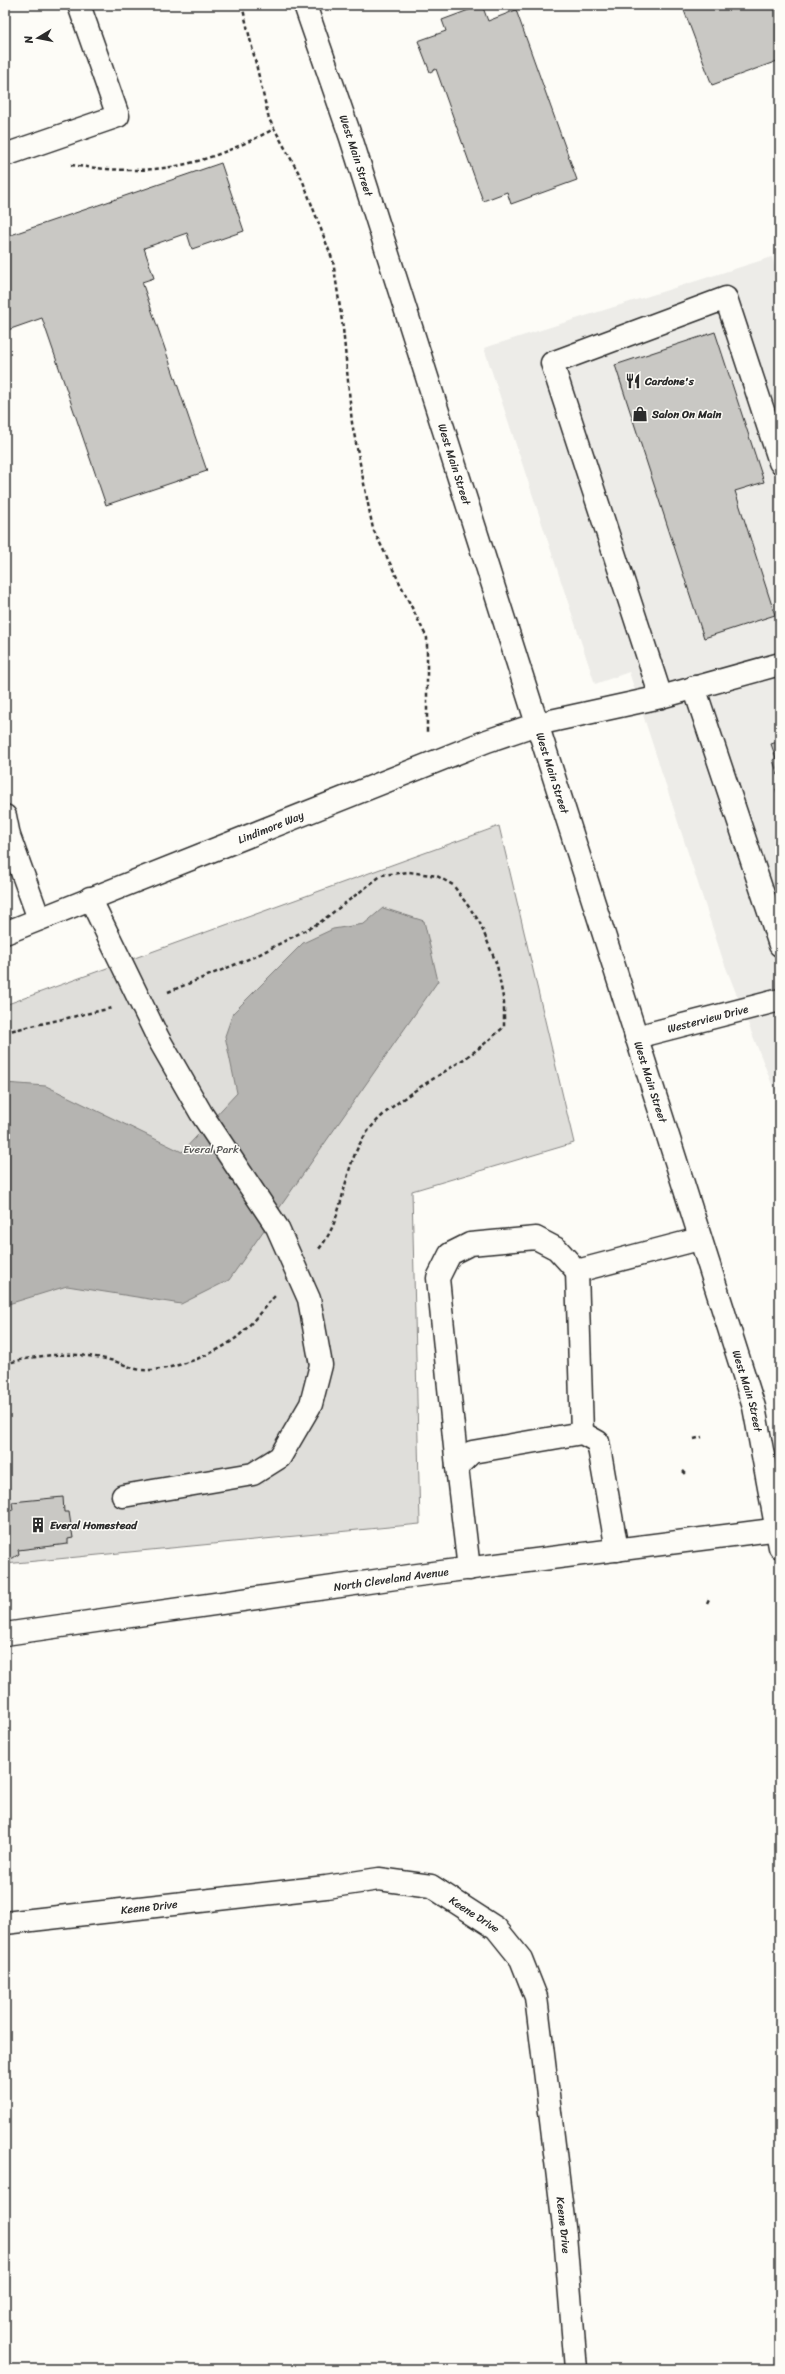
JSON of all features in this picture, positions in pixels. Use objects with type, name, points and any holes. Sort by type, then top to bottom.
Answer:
[{"type":"main road","points":[[5,155],[118,116],[79,5]]},
{"type":"main road","name":"West Main Street","points":[[305,5],[355,154],[537,724],[699,1239],[754,1407],[779,1535]]},
{"type":"main road","points":[[661,697],[552,363],[726,298],[780,462]]},
{"type":"main road","name":"Lindimore Way","points":[[5,933],[90,898],[537,724],[661,697],[780,664]]},
{"type":"main road","points":[[694,687],[780,945]]},
{"type":"main road","points":[[5,816],[9,836],[39,919]]},
{"type":"main road","points":[[90,898],[158,1038],[201,1113],[277,1227],[309,1299],[321,1365],[311,1404],[280,1457],[254,1474],[123,1496]]},
{"type":"main road","name":"Westerview Drive","points":[[636,1037],[780,1000]]},
{"type":"main road","points":[[469,1568],[456,1467],[438,1278],[450,1254],[470,1244],[536,1238],[557,1250],[577,1271],[582,1433]]},
{"type":"main road","points":[[577,1271],[699,1239]]},
{"type":"main road","points":[[456,1467],[472,1452],[582,1433],[598,1442],[617,1550]]},
{"type":"main road","name":"North Cleveland Avenue","points":[[5,1634],[469,1568],[617,1550],[779,1535]]},
{"type":"main road","name":"Keene Drive","points":[[5,1924],[326,1887],[379,1879],[432,1886],[496,1928],[521,1960],[536,1997],[565,2235],[576,2369]]},
{"type":"path","points":[[242,5],[270,119],[302,179],[332,261],[343,328],[352,423],[373,529],[426,638],[427,734]]},
{"type":"path","points":[[69,164],[110,170],[138,171],[168,168],[198,162],[232,150],[274,129]]},
{"type":"path","points":[[5,1032],[120,1006],[141,1004],[256,956],[319,923],[382,875],[408,872],[438,876],[453,884],[479,920],[497,965],[504,1003],[504,1027],[472,1054],[423,1084],[384,1116],[362,1140],[350,1168],[340,1212],[320,1248],[236,1338],[203,1357],[166,1368],[141,1370],[110,1360],[80,1354],[30,1356],[5,1364]]},
{"type":"path","points":[[694,1439],[702,1437]]},
{"type":"path","points":[[683,1471],[686,1474]]},
{"type":"path","points":[[707,1603],[710,1597]]},
{"type":"shaded area","points":[[772,257],[780,281],[780,1096],[777,1097],[723,960],[629,672],[595,684],[484,348]]},
{"type":"shaded area","points":[[383,908],[424,921],[438,981],[229,1280],[181,1304],[67,1286],[5,1305],[5,1083],[46,1086],[182,1152],[237,1093],[225,1036],[233,1013],[303,943],[333,929],[364,924]]},
{"type":"green space","name":"Everal Park","points":[[499,826],[574,1143],[412,1191],[420,1524],[5,1564],[5,1005]]},
{"type":"building","points":[[482,5],[488,21],[516,10],[577,180],[511,204],[507,192],[483,201],[436,69],[430,72],[418,41],[446,31],[442,20]]},
{"type":"building","points":[[682,5],[780,5],[780,60],[712,85]]},
{"type":"building","points":[[221,163],[244,231],[192,249],[187,233],[144,248],[154,278],[142,282],[207,471],[106,505],[42,318],[5,331],[5,237]]},
{"type":"building","points":[[715,332],[764,482],[735,491],[775,615],[704,638],[615,365]]},
{"type":"building","points":[[780,741],[780,782],[773,760],[776,758],[771,744]]},
{"type":"building","points":[[780,788],[780,801],[776,789]]},
{"type":"building","name":"Everal Homestead","points":[[63,1497],[64,1512],[69,1512],[73,1538],[68,1539],[68,1544],[18,1550],[19,1554],[13,1558],[5,1560],[5,1511],[13,1510],[12,1502]]},
{"type":"place","name":"Cardone's","points":[[633,381]]},
{"type":"place","name":"Salon On Main","points":[[640,414]]},
{"type":"place","name":"Everal Homestead","points":[[38,1525]]}]
